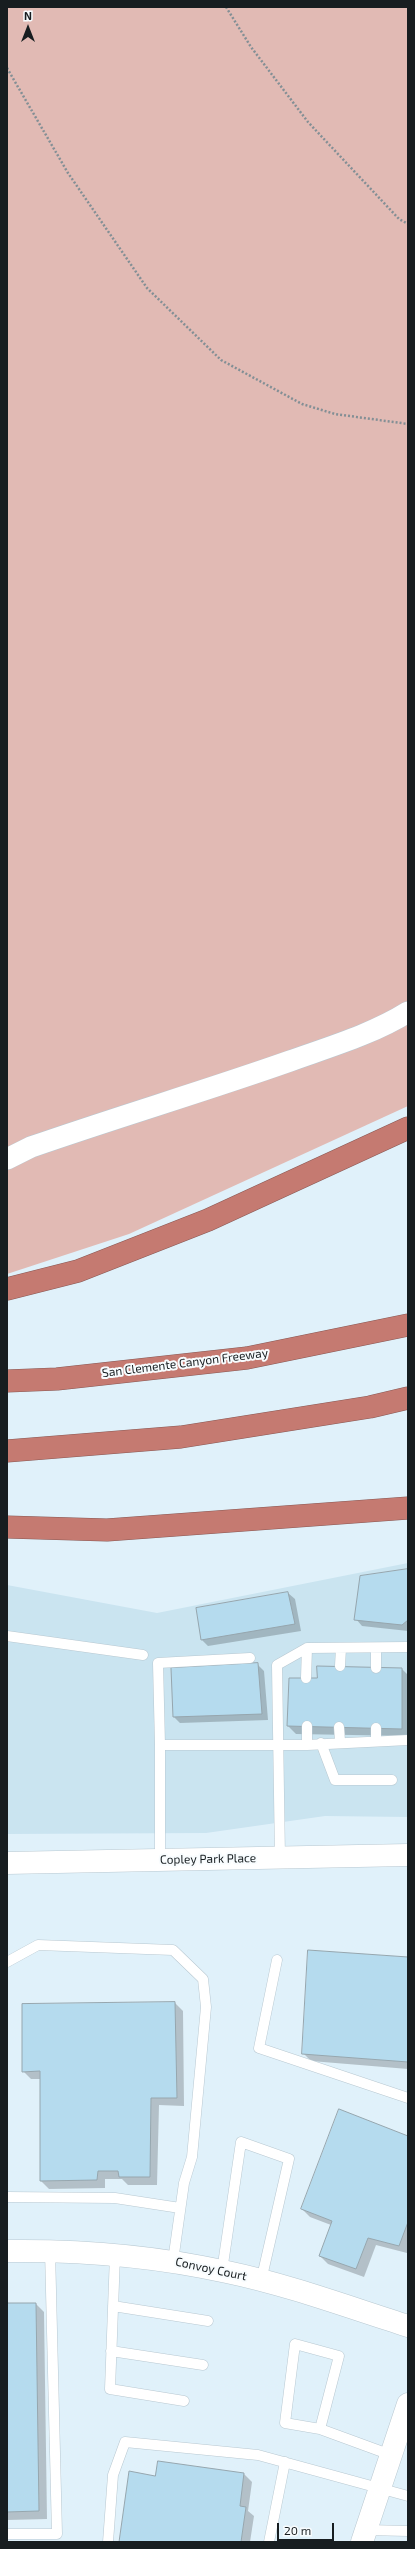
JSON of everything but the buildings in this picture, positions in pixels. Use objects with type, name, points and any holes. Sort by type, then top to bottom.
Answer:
[{"type":"highway","points":[[7,1289],[78,1270],[208,1220],[408,1128]]},
{"type":"highway","name":"San Clemente Canyon Freeway","points":[[7,1381],[57,1379],[248,1358],[408,1325]]},
{"type":"highway","points":[[7,1452],[181,1437],[370,1407],[408,1398]]},
{"type":"highway","points":[[7,1527],[107,1530],[408,1508]]},
{"type":"main road","name":"Copley Park Place","points":[[7,1863],[408,1855]]},
{"type":"main road","name":"Convoy Court","points":[[7,2251],[50,2250],[115,2254],[222,2271],[261,2281],[408,2326]]},
{"type":"main road","points":[[364,2536],[408,2404]]},
{"type":"street","points":[[7,1159],[31,1147],[223,1085],[321,1050],[394,1021],[408,1012]]},
{"type":"lane","points":[[7,1636],[143,1655]]},
{"type":"lane","points":[[280,1858],[277,1665],[307,1648],[408,1648]]},
{"type":"lane","points":[[306,1678],[307,1648]]},
{"type":"lane","points":[[340,1666],[341,1648]]},
{"type":"lane","points":[[376,1648],[376,1668]]},
{"type":"lane","points":[[160,1860],[158,1663],[250,1658]]},
{"type":"lane","points":[[307,1726],[307,1744]]},
{"type":"lane","points":[[339,1727],[340,1741]]},
{"type":"lane","points":[[376,1728],[376,1740]]},
{"type":"lane","points":[[160,1744],[307,1744],[340,1741],[408,1740]]},
{"type":"lane","points":[[321,1743],[335,1780],[392,1780]]},
{"type":"lane","points":[[7,1962],[38,1945],[173,1950],[203,1979],[206,2007],[192,2157],[184,2183],[173,2262]]},
{"type":"lane","points":[[277,1960],[259,2048],[408,2098]]},
{"type":"lane","points":[[222,2271],[240,2142],[289,2159],[261,2281]]},
{"type":"lane","points":[[7,2197],[115,2198],[180,2208]]},
{"type":"lane","points":[[7,2534],[57,2538],[50,2250]]},
{"type":"lane","points":[[115,2254],[110,2389],[184,2401]]},
{"type":"lane","points":[[113,2306],[208,2321]]},
{"type":"lane","points":[[320,2429],[339,2356],[295,2344],[285,2423],[320,2429],[391,2455]]},
{"type":"lane","points":[[111,2351],[203,2365]]},
{"type":"lane","points":[[108,2542],[113,2475],[125,2442],[258,2455],[408,2496]]},
{"type":"lane","points":[[269,2542],[285,2462]]},
{"type":"lane","points":[[364,2536],[408,2531]]},
{"type":"path","points":[[226,7],[251,47],[308,122],[399,219],[408,224]]},
{"type":"path","points":[[7,68],[68,173],[147,288],[221,360],[302,404],[334,414],[408,424]]},
{"type":"shaded area","points":[[7,7],[408,7],[408,1106],[129,1234],[7,1274]]},
{"type":"shaded area","points":[[408,1563],[408,1817],[325,1816],[206,1833],[7,1834],[7,1585],[157,1613]]}]
